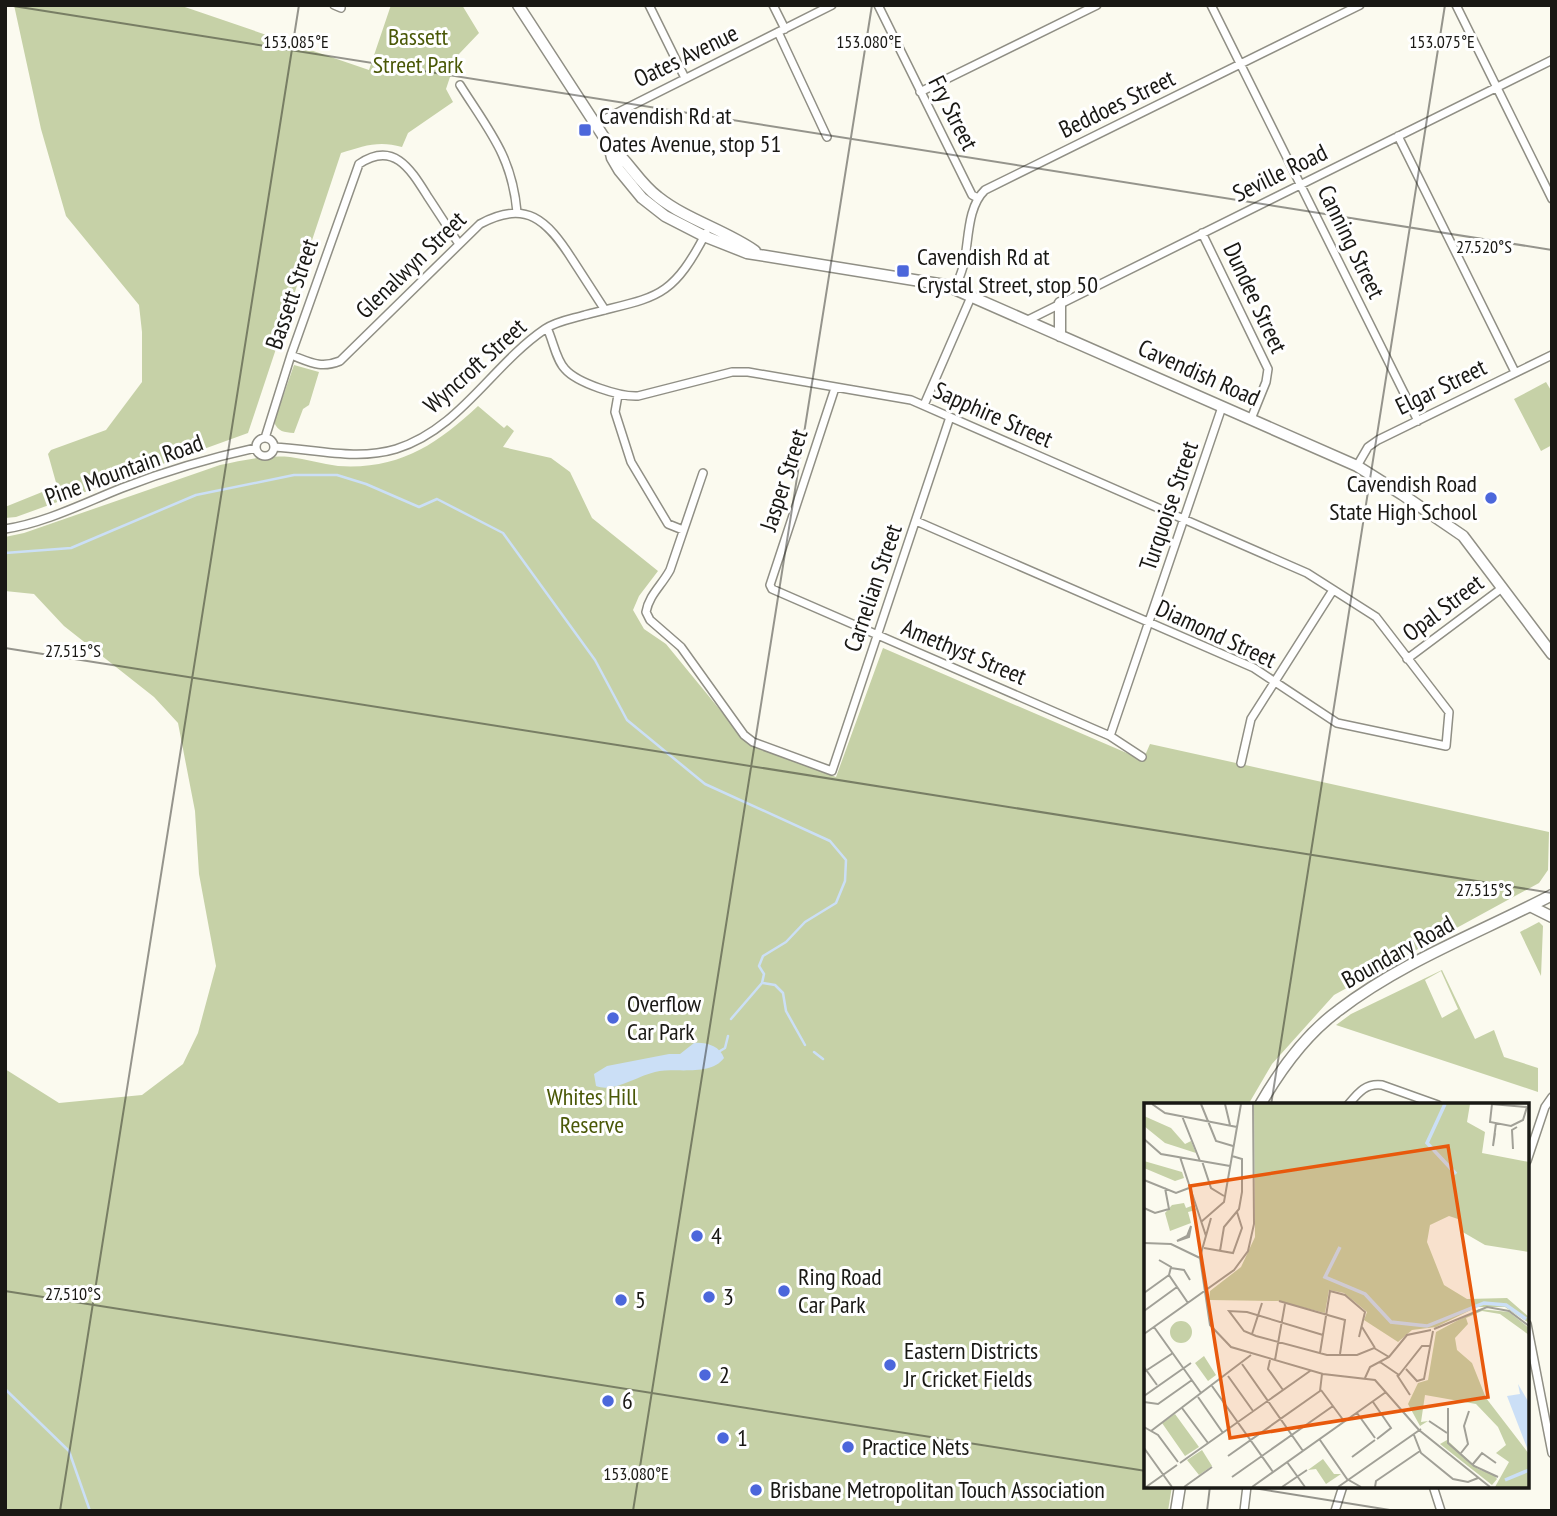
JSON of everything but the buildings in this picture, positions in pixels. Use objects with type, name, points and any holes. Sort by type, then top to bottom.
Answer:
[{"type":"main road","name":"Cavendish Road","points":[[518,5],[609,145],[619,170],[642,198],[666,216],[706,232],[740,250],[933,282],[955,289],[1357,466],[1458,532],[1552,654]]},
{"type":"main road","points":[[1060,303],[1060,336]]},
{"type":"main road","name":"Boundary Road","points":[[1261,1103],[1275,1079],[1297,1052],[1336,1012],[1378,983],[1552,895]]},
{"type":"main road","points":[[1530,906],[1552,917]]},
{"type":"main road","points":[[1176,1511],[1180,1488]]},
{"type":"street","points":[[649,5],[685,78]]},
{"type":"street","points":[[773,5],[827,137]]},
{"type":"street","name":"Oates Avenue","points":[[595,124],[832,5]]},
{"type":"street","name":"Fry Street","points":[[878,5],[972,195],[978,198]]},
{"type":"street","points":[[920,92],[1097,5]]},
{"type":"street","name":"Canning Street","points":[[1211,5],[1418,421]]},
{"type":"street","name":"Beddoes Street","points":[[978,198],[985,190],[1360,5]]},
{"type":"street","points":[[1456,5],[1552,199]]},
{"type":"street","name":"Seville Road","points":[[1026,321],[1552,60]]},
{"type":"street","points":[[460,85],[504,154],[515,187],[517,212],[544,222],[559,238],[605,310]]},
{"type":"street","points":[[1398,136],[1516,372]]},
{"type":"street","name":"Bassett Street","points":[[265,438],[291,355],[359,164],[368,158],[382,155],[404,162],[458,244]]},
{"type":"street","points":[[955,289],[964,264],[978,198]]},
{"type":"street","name":"Glenalwyn Street","points":[[291,355],[327,366],[340,360],[480,224],[493,216],[517,212]]},
{"type":"street","name":"Wyncroft Street","points":[[274,447],[356,455],[397,449],[417,440],[448,420],[519,351],[547,328],[651,297],[670,287],[683,273],[706,232]]},
{"type":"street","name":"Dundee Street","points":[[1202,233],[1268,369],[1266,382],[1251,419]]},
{"type":"street","points":[[924,405],[971,297]]},
{"type":"street","name":"Sapphire Street","points":[[547,328],[564,369],[618,395],[638,396],[732,372],[748,372],[911,400],[924,405],[1307,573],[1376,617],[1407,659]]},
{"type":"street","name":"Elgar Street","points":[[1357,466],[1370,445],[1552,355]]},
{"type":"street","name":"Jasper Street","points":[[770,584],[835,388]]},
{"type":"street","points":[[618,395],[615,412],[631,462],[668,524],[683,530],[703,473]]},
{"type":"street","name":"Turquoise Street","points":[[1110,736],[1222,407]]},
{"type":"street","name":"Carnelian Street","points":[[683,530],[670,570],[648,600],[646,612],[650,620],[681,647],[744,735],[753,741],[832,771],[950,417]]},
{"type":"street","points":[[265,438],[271,441],[274,447],[272,453],[266,457],[259,454],[256,448],[258,441],[265,438]]},
{"type":"street","name":"Pine Mountain Road","points":[[5,529],[36,522],[204,459],[256,448]]},
{"type":"street","name":"Diamond Street","points":[[916,521],[1254,668],[1345,727],[1446,746],[1449,712],[1407,659]]},
{"type":"street","name":"Amethyst Street","points":[[770,584],[772,589],[788,597],[1110,736],[1142,757]]},
{"type":"street","name":"Opal Street","points":[[1407,659],[1502,588]]},
{"type":"street","points":[[1241,763],[1251,719],[1333,590]]},
{"type":"street","points":[[1350,1103],[1358,1093],[1372,1084],[1432,1103]]},
{"type":"street","points":[[1530,1140],[1552,1097]]},
{"type":"street","points":[[1529,1334],[1552,1453]]},
{"type":"street","points":[[1244,1511],[1247,1488]]},
{"type":"street","points":[[1335,1511],[1342,1488]]},
{"type":"street","points":[[1434,1488],[1441,1511]]},
{"type":"green space","name":"Bassett Street Park","points":[[14,5],[179,5],[369,70],[391,5],[462,5],[479,33],[459,54],[458,72],[450,77],[446,89],[453,102],[408,133],[402,147],[378,144],[341,153],[248,433],[16,517],[5,518],[5,507],[57,486],[48,454],[51,450],[106,430],[142,382],[139,305],[66,216],[41,129]]},
{"type":"green space","points":[[294,365],[319,372],[309,405],[303,409],[294,433],[279,430],[274,422]]},
{"type":"green space","points":[[1546,382],[1552,392],[1552,445],[1541,451],[1514,399]]},
{"type":"green space","name":"Whites Hill Reserve","points":[[478,406],[504,428],[507,425],[514,431],[503,447],[551,458],[570,472],[592,518],[658,571],[639,596],[633,610],[644,629],[666,644],[748,744],[836,777],[883,648],[1143,760],[1150,744],[1549,832],[1548,870],[1539,883],[1334,995],[1272,1064],[1249,1103],[1144,1103],[1144,1488],[1172,1488],[1168,1511],[5,1511],[5,1069],[59,1103],[142,1095],[183,1064],[198,1033],[216,966],[199,874],[195,811],[178,723],[154,697],[64,626],[34,594],[5,591],[5,537],[24,533],[220,465],[263,457],[296,458],[338,466],[380,464],[415,452],[447,432]]},
{"type":"green space","points":[[1539,922],[1543,926],[1541,976],[1520,932]]},
{"type":"green space","points":[[1442,970],[1475,1039],[1494,1030],[1504,1057],[1538,1068],[1538,1092],[1336,1025],[1351,1014]],"holes":[[[1441,971],[1458,1009],[1442,1018],[1425,980]]]},
{"type":"water","points":[[694,1043],[712,1046],[719,1050],[724,1058],[710,1068],[655,1072],[618,1086],[596,1086],[594,1074],[607,1066],[680,1054]]},
{"type":"waterway","points":[[5,553],[71,548],[196,495],[294,475],[337,475],[366,484],[419,507],[437,499],[503,533],[595,660],[627,720],[705,784],[830,841],[846,860],[845,881],[836,903],[805,922],[786,942],[763,956],[759,966],[764,974],[762,983],[731,1019]]},
{"type":"waterway","points":[[763,983],[775,985],[783,993],[786,1011],[805,1045]]},
{"type":"waterway","points":[[720,1051],[725,1048],[728,1036]]},
{"type":"waterway","points":[[814,1052],[823,1059]]},
{"type":"waterway","points":[[5,1389],[69,1451],[90,1511]]},
{"type":"place","name":"Cavendish Rd at Oates Avenue, stop 51","points":[[585,130]]},
{"type":"place","name":"Cavendish Rd at Crystal Street, stop 50","points":[[903,271]]},
{"type":"place","name":"Cavendish Road State High School","points":[[1491,498]]},
{"type":"place","name":"Overflow Car Park","points":[[613,1018]]},
{"type":"place","name":"4","points":[[697,1236]]},
{"type":"place","name":"Ring Road Car Park","points":[[784,1291]]},
{"type":"place","name":"3","points":[[709,1297]]},
{"type":"place","name":"5","points":[[621,1300]]},
{"type":"place","name":"Eastern Districts Jr Cricket Fields","points":[[890,1365]]},
{"type":"place","name":"2","points":[[705,1375]]},
{"type":"place","name":"6","points":[[608,1401]]},
{"type":"place","name":"1","points":[[723,1438]]},
{"type":"place","name":"Practice Nets","points":[[848,1447]]},
{"type":"place","name":"Brisbane Metropolitan Touch Association","points":[[756,1490]]}]
